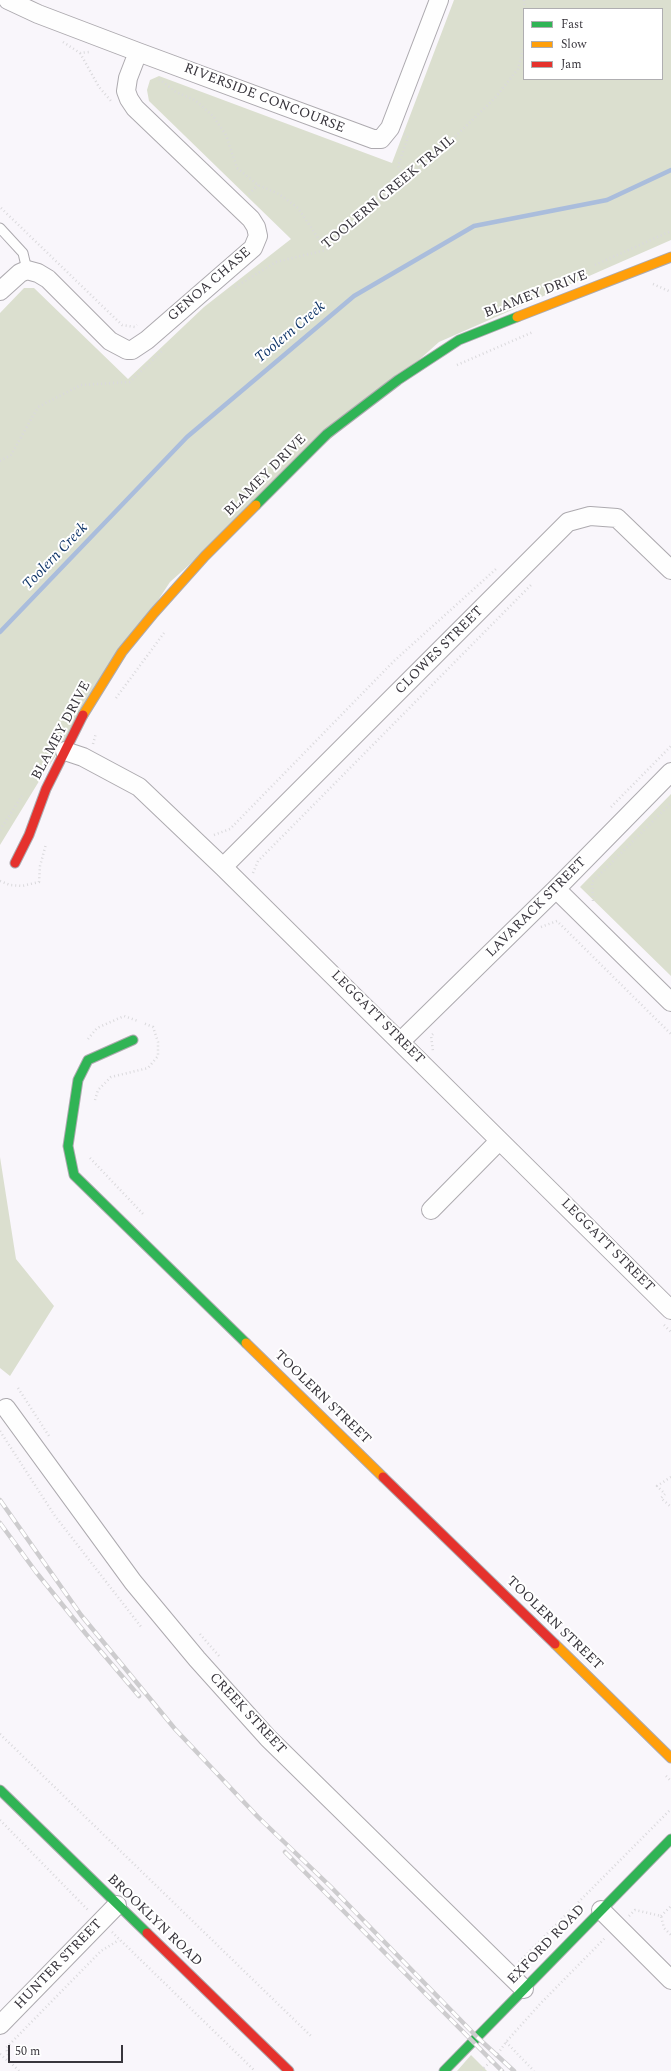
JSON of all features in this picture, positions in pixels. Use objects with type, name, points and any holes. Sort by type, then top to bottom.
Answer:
[{"type":"street","name":"RIVERSIDE CONCOURSE","points":[[8,0],[38,14],[364,137],[381,138],[390,128],[438,0]]},
{"type":"street","name":"GENOA CHASE","points":[[27,270],[38,273],[48,279],[110,341],[126,350],[132,350],[147,340],[247,254],[256,243],[258,236],[256,227],[251,219],[135,108],[126,91],[128,78],[138,52]]},
{"type":"street","name":"BLAMEY DRIVE","points":[[15,863],[29,835],[46,789],[65,750],[88,705],[122,652],[154,613],[205,556],[328,434],[398,380],[459,340],[671,256]]},
{"type":"street","points":[[0,291],[20,273],[27,270]]},
{"type":"street","name":"CLOWES STREET","points":[[223,867],[568,522],[590,516],[617,518],[671,570]]},
{"type":"street","name":"LEGGATT STREET","points":[[65,750],[83,757],[139,787],[223,867],[499,1141],[665,1315]]},
{"type":"street","name":"LAVARACK STREET","points":[[400,1042],[556,889],[671,772]]},
{"type":"street","points":[[556,889],[671,1002]]},
{"type":"street","name":"TOOLERN STREET","points":[[133,1040],[88,1060],[78,1080],[68,1146],[74,1175],[671,1758]]},
{"type":"street","points":[[431,1210],[499,1141]]},
{"type":"street","name":"CREEK STREET","points":[[6,1408],[133,1582],[197,1659],[268,1738],[524,1989]]},
{"type":"street","name":"BROOKLYN ROAD","points":[[0,1790],[289,2071]]},
{"type":"street","name":"EXFORD ROAD","points":[[444,2071],[671,1839]]},
{"type":"street","name":"HUNTER STREET","points":[[0,2025],[117,1905]]},
{"type":"street","points":[[601,1910],[671,1980]]},
{"type":"lane","points":[[0,228],[23,253],[27,270]]},
{"type":"path","name":"TOOLERN CREEK TRAIL","points":[[235,288],[276,262],[326,250],[371,212],[390,188],[432,159],[495,98],[518,69],[523,50]]},
{"type":"path","points":[[80,53],[99,87],[112,102]]},
{"type":"path","points":[[158,78],[176,92],[195,100],[213,116],[226,135],[237,168],[258,185],[279,194],[298,208],[326,250]]},
{"type":"path","points":[[1,208],[122,325],[135,327],[141,322]]},
{"type":"path","points":[[647,286],[654,284],[671,292]]},
{"type":"path","points":[[456,365],[538,330]]},
{"type":"path","points":[[0,461],[11,455],[38,407],[81,385],[130,382],[168,345]]},
{"type":"path","points":[[253,875],[258,861],[533,583]]},
{"type":"path","points":[[114,701],[167,629]]},
{"type":"path","points":[[83,757],[94,743],[96,729]]},
{"type":"path","points":[[593,906],[592,882],[671,803]]},
{"type":"path","points":[[538,928],[557,921],[671,1034]]},
{"type":"path","points":[[437,1030],[431,1036],[433,1050],[438,1056]]},
{"type":"path","points":[[665,1315],[671,1332]]},
{"type":"path","points":[[18,1388],[52,1441]]},
{"type":"path","points":[[0,1431],[56,1516],[142,1628]]},
{"type":"path","points":[[671,1477],[657,1486],[665,1494],[661,1498],[671,1508]]},
{"type":"path","points":[[195,1628],[221,1658]]},
{"type":"path","points":[[0,1734],[312,2037]]},
{"type":"path","points":[[512,1958],[518,1964],[671,1809]]},
{"type":"path","points":[[0,1820],[119,1940],[255,2071]]},
{"type":"path","points":[[661,1916],[671,1906]]},
{"type":"path","points":[[481,2071],[540,2004],[617,1926],[635,1910],[661,1916]]},
{"type":"path","points":[[661,1916],[664,1928],[671,1935]]},
{"type":"path","points":[[10,2062],[6,2048],[101,1951],[119,1940]]},
{"type":"path","points":[[506,2042],[534,2071]]},
{"type":"path","points":[[0,2054],[19,2071]]},
{"type":"green space","points":[[454,0],[671,0],[671,240],[439,342],[170,582],[41,778],[0,845],[0,313],[24,288],[34,288],[128,379],[204,307],[291,239],[149,101],[147,90],[150,80],[159,76],[392,163]]},
{"type":"green space","points":[[671,794],[671,976],[580,887]]},
{"type":"green space","points":[[0,1157],[16,1259],[54,1306],[10,1376],[0,1368]]},
{"type":"green space","points":[[471,2055],[487,2071],[457,2071]]},
{"type":"waterway","name":"Toolern Creek","points":[[0,632],[187,437],[354,296],[474,226],[607,200],[671,170]]},
{"type":"railway","points":[[0,1500],[81,1615],[175,1729],[258,1817],[330,1886],[477,2037],[514,2071]]},
{"type":"railway","points":[[0,1523],[36,1572],[139,1696]]},
{"type":"railway","points":[[285,1852],[502,2071]]},
{"type":"traffic: fast","points":[[256,505],[327,434],[398,380],[459,340],[517,317]]},
{"type":"traffic: fast","points":[[133,1040],[88,1060],[78,1080],[68,1146],[74,1175],[246,1343]]},
{"type":"traffic: fast","points":[[0,1790],[147,1933]]},
{"type":"traffic: fast","points":[[444,2071],[671,1839]]},
{"type":"traffic: slow","points":[[517,317],[671,257]]},
{"type":"traffic: slow","points":[[83,715],[122,652],[154,613],[205,556],[256,505]]},
{"type":"traffic: slow","points":[[246,1343],[383,1477]]},
{"type":"traffic: slow","points":[[555,1644],[671,1758]]},
{"type":"traffic: jam","points":[[15,863],[29,835],[46,789],[83,715]]},
{"type":"traffic: jam","points":[[383,1477],[555,1644]]},
{"type":"traffic: jam","points":[[147,1933],[289,2071]]}]
